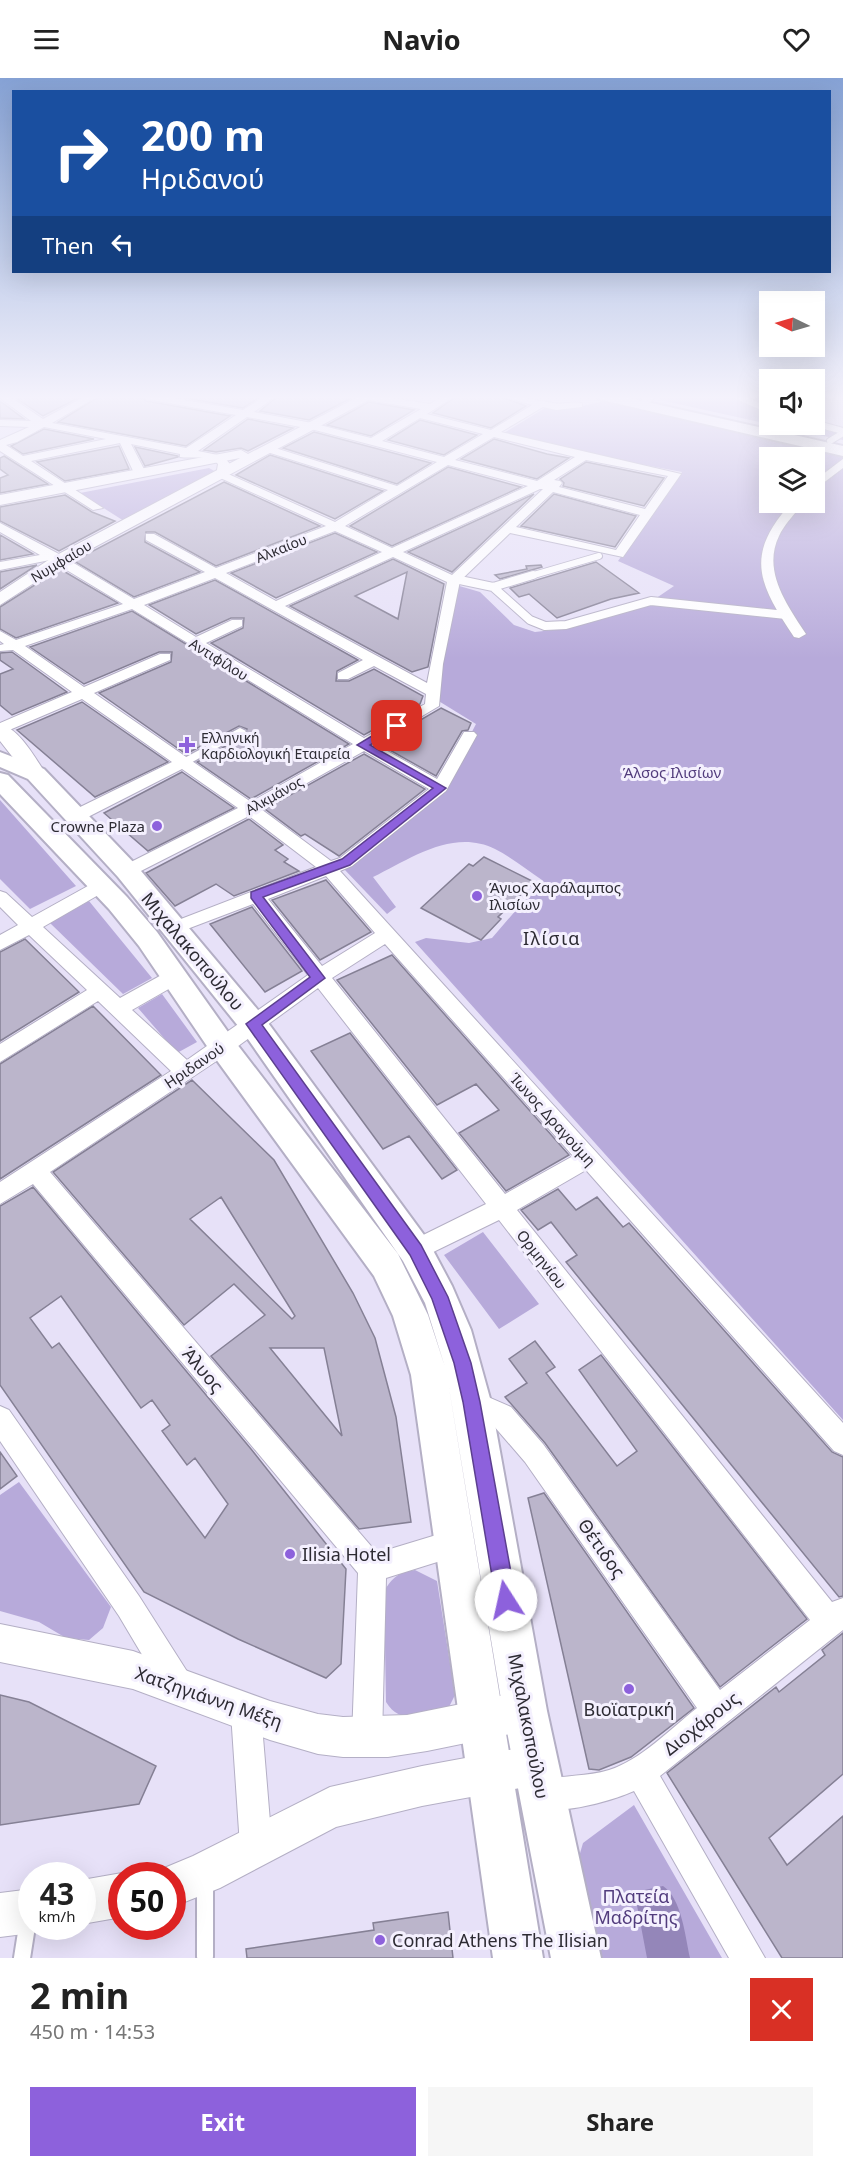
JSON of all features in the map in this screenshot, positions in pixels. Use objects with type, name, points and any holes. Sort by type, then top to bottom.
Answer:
[{"type":"main road","name":"Μιχαλακοπούλου","points":[[0,759],[36,774],[127,871],[253,1024],[415,1250],[440,1297],[453,1330],[472,1402],[525,1711],[576,1958]]},
{"type":"main road","name":"Μιχαλακοπούλου","points":[[0,780],[148,939],[223,1047],[386,1264],[410,1315],[429,1375],[518,1958]]},
{"type":"street","points":[[56,484],[97,508]]},
{"type":"street","points":[[0,500],[84,484]]},
{"type":"street","name":"Νυμφαίου","points":[[0,600],[56,558],[188,484]]},
{"type":"street","points":[[254,484],[392,553],[454,580],[527,511],[548,484]]},
{"type":"street","points":[[379,484],[399,490]]},
{"type":"street","name":"Αλκαίου","points":[[0,650],[132,605],[337,526],[409,484]]},
{"type":"street","points":[[527,484],[647,513]]},
{"type":"street","points":[[508,530],[619,554],[668,484]]},
{"type":"street","points":[[277,605],[503,502],[543,488]]},
{"type":"street","points":[[503,502],[527,511]]},
{"type":"street","points":[[789,513],[778,525],[765,553],[764,564],[770,585],[799,634]]},
{"type":"street","name":"Αντιφίλου","points":[[0,526],[362,745],[440,788]]},
{"type":"street","points":[[150,537],[432,692]]},
{"type":"street","points":[[0,566],[56,558]]},
{"type":"street","name":"Αλκμάνος","points":[[127,871],[250,809],[432,706],[432,692],[454,580]]},
{"type":"street","points":[[194,643],[237,623]]},
{"type":"street","name":"Ίωνος Δραγούμη","points":[[0,635],[250,809],[327,867],[843,1442]]},
{"type":"street","points":[[0,729],[165,657]]},
{"type":"street","points":[[343,676],[372,661]]},
{"type":"street","name":"Μιχαλακοπούλου","points":[[0,729],[16,746],[36,774]]},
{"type":"street","points":[[76,816],[240,731]]},
{"type":"street","points":[[174,928],[327,867],[346,862],[440,788],[469,735]]},
{"type":"street","points":[[0,943],[101,886]]},
{"type":"street","name":"Ορμηνίου","points":[[255,895],[501,1208],[836,1617]]},
{"type":"street","points":[[0,897],[29,927],[101,990],[185,1071]]},
{"type":"street","name":"Ηριδανού","points":[[0,1194],[223,1047],[318,978],[387,934]]},
{"type":"street","points":[[119,1008],[174,977]]},
{"type":"street","points":[[0,1054],[101,990]]},
{"type":"street","points":[[415,1250],[501,1208],[588,1158]]},
{"type":"street","name":"Άλυος","points":[[35,1170],[372,1568]]},
{"type":"street","name":"Θέτιδος","points":[[472,1402],[502,1416],[534,1452],[717,1711]]},
{"type":"street","points":[[0,1419],[129,1606],[177,1684]]},
{"type":"street","points":[[367,1738],[372,1568],[456,1543]]},
{"type":"street","name":"Διοχάρους","points":[[539,1780],[609,1786],[640,1772],[836,1617]]},
{"type":"street","name":"Χατζηγιάννη Μέξη","points":[[0,1643],[100,1659],[177,1684],[246,1713],[318,1732],[367,1738],[480,1721],[525,1711]]},
{"type":"street","points":[[246,1713],[256,1846]]},
{"type":"street","points":[[640,1772],[748,1958]]},
{"type":"street","points":[[189,1880],[330,1808],[422,1786],[491,1774],[539,1780]]},
{"type":"lane","points":[[454,580],[493,587],[599,556]]},
{"type":"lane","points":[[493,587],[530,620],[545,626],[566,625],[651,601],[786,615]]},
{"type":"lane","points":[[189,1880],[205,1956]]},
{"type":"lane","points":[[21,1940],[22,1958]]},
{"type":"green space","points":[[128,484],[194,484],[124,521],[80,493]]},
{"type":"green space","name":"Άλσος Ιλισίων","points":[[674,484],[759,484],[759,513],[825,513],[825,484],[843,484],[843,1420],[415,942],[426,938],[469,943],[492,938],[542,880],[495,849],[479,843],[448,844],[432,848],[373,877],[396,907],[387,914],[344,869],[408,820],[443,788],[476,724],[437,700],[456,585],[480,592],[514,625],[535,632],[569,628],[586,619],[649,603],[674,586],[618,561]]},
{"type":"green space","points":[[0,800],[76,886],[30,909],[0,879]]},
{"type":"green space","points":[[89,901],[152,978],[123,994],[50,923]]},
{"type":"green space","points":[[162,994],[197,1042],[177,1053],[138,1008]]},
{"type":"green space","points":[[483,1232],[539,1304],[499,1329],[444,1255]]},
{"type":"green space","points":[[19,1482],[111,1607],[103,1628],[89,1640],[66,1638],[39,1622],[0,1611],[0,1495]]},
{"type":"green space","points":[[415,1570],[437,1581],[455,1695],[447,1711],[421,1717],[406,1717],[398,1714],[386,1702],[384,1591],[397,1576]]},
{"type":"green space","name":"Πλατεία Μαδρίτης","points":[[634,1805],[722,1958],[598,1958],[576,1867],[583,1843]]},
{"type":"shaded area","points":[[663,1886],[675,1900],[679,1909],[690,1958],[647,1958],[636,1900],[640,1891]]},
{"type":"building","points":[[0,484],[48,484],[0,493]]},
{"type":"building","points":[[221,484],[228,484],[320,526],[216,566],[155,532],[146,532],[145,542],[200,572],[134,597],[74,561]]},
{"type":"building","points":[[256,484],[360,484],[383,491],[335,519]]},
{"type":"building","points":[[420,484],[509,484],[521,487],[392,546],[350,526]]},
{"type":"building","points":[[564,484],[660,484],[644,506],[563,486]]},
{"type":"building","points":[[534,494],[452,572],[408,552]]},
{"type":"building","points":[[554,494],[636,516],[615,547],[521,526]]},
{"type":"building","points":[[65,495],[92,512],[115,521],[59,551],[0,521],[0,507]]},
{"type":"building","points":[[335,533],[377,552],[276,598],[231,573]]},
{"type":"building","points":[[0,535],[33,554],[0,560]]},
{"type":"building","points":[[393,559],[444,584],[428,667],[412,672],[290,606]],"holes":[[[407,572],[398,619],[355,596]]]},
{"type":"building","points":[[596,562],[639,593],[611,599],[557,618],[529,594],[519,597],[510,588]]},
{"type":"building","points":[[37,565],[0,589],[0,572]]},
{"type":"building","points":[[541,565],[542,567],[500,579],[495,575],[527,569],[526,566]]},
{"type":"building","points":[[60,569],[118,603],[16,638],[0,629],[0,607]]},
{"type":"building","points":[[215,580],[358,660],[337,671],[336,681],[349,681],[374,669],[423,696],[420,704],[364,735],[211,643],[243,628],[244,618],[231,618],[196,634],[149,605]]},
{"type":"building","points":[[132,611],[349,744],[251,799],[197,762],[245,735],[247,729],[239,726],[186,754],[99,693],[171,662],[172,652],[159,652],[84,684],[30,647]]},
{"type":"building","points":[[12,652],[67,692],[12,715],[0,705],[0,674],[13,669],[0,660],[0,653]]},
{"type":"building","points":[[82,702],[168,762],[95,797],[17,730]]},
{"type":"building","points":[[441,708],[471,723],[468,730],[462,731],[436,776],[379,744]]},
{"type":"building","points":[[364,754],[425,789],[339,856],[305,834],[301,836],[265,809]]},
{"type":"building","name":"Crowne Plaza","points":[[182,772],[234,808],[148,851],[104,813]]},
{"type":"building","points":[[249,819],[283,845],[275,850],[288,859],[284,862],[299,871],[234,896],[216,884],[175,906],[146,873]]},
{"type":"building","name":"Άγιος Χαράλαμπος Ιλισίων","points":[[484,857],[534,882],[498,917],[501,919],[481,940],[421,908],[469,864],[473,866]]},
{"type":"building","points":[[326,880],[371,932],[320,960],[272,900]]},
{"type":"building","points":[[252,907],[302,971],[265,992],[210,924]]},
{"type":"building","points":[[25,939],[79,992],[0,1041],[0,952]]},
{"type":"building","points":[[392,955],[569,1155],[506,1191],[459,1133],[499,1110],[476,1084],[437,1105],[337,980]]},
{"type":"building","points":[[93,1006],[161,1075],[0,1179],[0,1064]]},
{"type":"building","points":[[350,1033],[457,1170],[442,1179],[409,1136],[383,1149],[311,1051]]},
{"type":"building","points":[[192,1080],[274,1160],[353,1293],[375,1338],[396,1417],[411,1522],[359,1529],[211,1356],[265,1315],[234,1284],[184,1325],[53,1172]],"holes":[[[221,1197],[295,1316],[292,1319],[190,1219]],[[270,1348],[324,1348],[342,1436]]]},
{"type":"building","points":[[33,1187],[251,1449],[346,1569],[341,1664],[326,1678],[238,1639],[144,1592],[0,1385],[0,1206]],"holes":[[[61,1296],[141,1408],[152,1400],[170,1425],[162,1431],[187,1465],[195,1458],[228,1504],[205,1538],[59,1343],[52,1348],[30,1318]]]},
{"type":"building","points":[[558,1189],[576,1210],[597,1197],[623,1227],[629,1223],[832,1452],[843,1457],[843,1596],[839,1597],[566,1262],[577,1255],[551,1222],[538,1230],[521,1210]]},
{"type":"building","points":[[535,1341],[555,1367],[546,1373],[617,1466],[637,1451],[579,1370],[601,1355],[807,1619],[720,1687],[545,1443],[505,1397],[527,1383],[509,1359]]},
{"type":"building","points":[[0,1452],[17,1476],[0,1489]]},
{"type":"building","points":[[544,1493],[694,1708],[631,1757],[599,1770],[589,1769],[528,1498]]},
{"type":"building","points":[[843,1633],[843,1774],[769,1838],[787,1865],[843,1816],[843,1958],[782,1958],[667,1773],[776,1687],[779,1692],[825,1655],[822,1650]]},
{"type":"building","points":[[0,1695],[29,1702],[156,1766],[139,1804],[0,1825]]},
{"type":"building","name":"Conrad Athens The Ilisian","points":[[448,1912],[453,1958],[247,1958],[246,1949],[374,1930],[373,1923]]},
{"type":"place","name":"Ελληνική Καρδιολογική Εταιρεία","points":[[187,745]]},
{"type":"place","name":"Crowne Plaza","points":[[157,826]]},
{"type":"place","name":"Άγιος Χαράλαμπος Ιλισίων","points":[[477,896]]},
{"type":"place","name":"Ilisia Hotel","points":[[290,1554]]},
{"type":"place","name":"Βιοϊατρική","points":[[629,1689]]},
{"type":"place","name":"Conrad Athens The Ilisian","points":[[380,1940]]},
{"type":"district","name":"Iλίσια","points":[[552,938]]},
{"type":"route","points":[[397,726],[362,745],[440,788],[346,862],[255,895],[318,978],[253,1024],[415,1250],[440,1297],[453,1330],[472,1402],[506,1600]]}]
